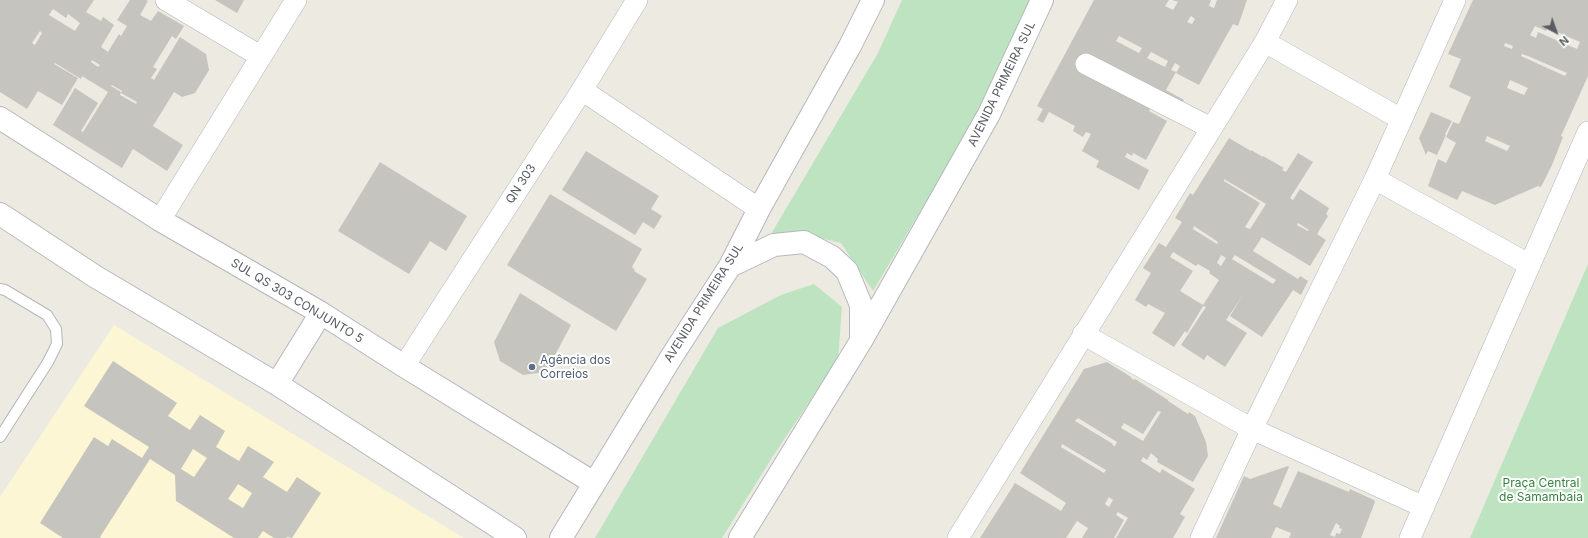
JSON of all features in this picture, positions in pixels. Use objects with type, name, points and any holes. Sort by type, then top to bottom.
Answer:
[{"type":"main road","name":"AVENIDA PRIMEIRA SUL","points":[[560,538],[672,356],[730,266],[759,209],[850,46],[873,0]]},
{"type":"main road","name":"AVENIDA PRIMEIRA SUL","points":[[740,538],[861,341],[989,114],[1042,0]]},
{"type":"main road","name":"SUL QS 303 CONJUNTO 5","points":[[0,118],[160,220],[321,313],[594,483]]},
{"type":"main road","points":[[4,222],[277,384],[515,538]]},
{"type":"main road","points":[[730,266],[774,246],[804,242],[832,257],[847,271],[861,305],[861,341]]},
{"type":"main road","points":[[277,384],[321,313]]},
{"type":"street","points":[[166,0],[260,56]]},
{"type":"street","points":[[160,220],[296,0]]},
{"type":"street","name":"QN 303","points":[[404,366],[582,90],[637,0]]},
{"type":"street","points":[[958,538],[1265,42],[1287,0]]},
{"type":"street","points":[[1201,538],[1252,429],[1375,180],[1455,0]]},
{"type":"street","points":[[1265,42],[1401,119]]},
{"type":"street","points":[[1086,64],[1212,128]]},
{"type":"street","points":[[582,90],[759,209]]},
{"type":"street","points":[[1410,538],[1588,132]]},
{"type":"street","points":[[1375,180],[1530,265]]},
{"type":"street","points":[[1083,334],[1252,429],[1424,507]]},
{"type":"lane","points":[[0,289],[5,290],[47,315],[56,329],[57,344],[48,362],[0,437]]},
{"type":"shaded area","points":[[114,325],[464,538],[0,538],[0,497]]},
{"type":"green space","points":[[902,0],[1033,0],[972,124],[873,291],[841,243],[803,234],[761,251],[878,53]]},
{"type":"green space","name":"Praça Central de Samambaia","points":[[1588,264],[1588,538],[1470,538]]},
{"type":"green space","points":[[814,284],[842,307],[838,359],[773,456],[722,538],[595,538],[718,328],[781,295]]},
{"type":"building","points":[[0,0],[94,0],[86,12],[101,21],[103,17],[114,25],[101,47],[108,52],[119,34],[121,36],[127,26],[117,20],[130,0],[146,0],[148,1],[140,15],[151,21],[158,11],[184,26],[176,39],[172,36],[153,67],[157,69],[151,78],[154,80],[180,37],[206,54],[209,70],[195,93],[182,97],[174,92],[153,126],[183,145],[167,171],[133,149],[122,168],[53,125],[75,88],[98,103],[81,131],[83,132],[108,92],[82,76],[81,79],[55,63],[54,64],[78,78],[62,105],[38,91],[27,109],[0,92]],"holes":[[[53,9],[66,18],[68,14],[80,23],[75,31],[49,15]],[[40,31],[42,33],[35,45],[32,43]],[[92,60],[100,65],[98,67],[91,62]],[[112,85],[122,91],[121,93],[137,102],[136,104],[120,95],[121,92],[111,86]]]},
{"type":"building","points":[[215,0],[244,0],[237,13]]},
{"type":"building","points":[[1094,0],[1169,0],[1165,6],[1173,10],[1178,2],[1172,0],[1211,0],[1209,6],[1214,8],[1217,0],[1247,0],[1238,26],[1233,24],[1199,85],[1176,73],[1180,66],[1175,63],[1171,70],[1176,72],[1166,90],[1184,100],[1173,119],[1151,107],[1149,111],[1167,121],[1146,160],[1133,153],[1132,156],[1127,153],[1125,157],[1149,170],[1139,190],[1096,167],[1099,161],[1082,151],[1091,134],[1086,132],[1083,137],[1073,131],[1075,126],[1049,112],[1043,123],[1037,120],[1043,109],[1037,106]],"holes":[[[1191,16],[1195,19],[1192,24],[1187,22]],[[1119,36],[1142,48],[1139,53],[1116,41]],[[1151,52],[1168,61],[1165,67],[1147,58]]]},
{"type":"building","points":[[1473,0],[1588,0],[1588,76],[1561,136],[1563,137],[1552,165],[1541,187],[1538,186],[1495,205],[1462,191],[1457,200],[1428,186],[1438,159],[1446,163],[1456,143],[1446,137],[1453,122],[1459,124],[1471,97],[1449,87],[1461,59],[1448,54]],"holes":[[[1535,26],[1546,31],[1548,28],[1580,42],[1577,49],[1538,32],[1536,38],[1530,35]],[[1505,43],[1513,46],[1512,49],[1504,46]],[[1522,54],[1528,56],[1567,73],[1565,76],[1521,56]],[[1510,80],[1528,88],[1524,95],[1507,88]],[[1487,136],[1510,146],[1507,151],[1485,141]]]},
{"type":"building","points":[[1431,112],[1452,121],[1437,155],[1428,151],[1426,155],[1419,138]]},
{"type":"building","points":[[1229,138],[1284,168],[1282,170],[1286,172],[1298,153],[1313,162],[1290,198],[1293,200],[1300,189],[1329,208],[1326,214],[1328,216],[1317,234],[1326,240],[1310,266],[1262,237],[1253,251],[1298,279],[1300,276],[1308,281],[1301,295],[1293,290],[1262,337],[1230,316],[1243,295],[1226,320],[1247,333],[1225,367],[1207,355],[1204,360],[1181,345],[1206,307],[1203,306],[1187,333],[1185,331],[1174,347],[1152,333],[1165,313],[1148,304],[1146,307],[1135,300],[1151,273],[1143,268],[1159,243],[1166,247],[1182,222],[1175,218],[1190,193],[1193,195]],"holes":[[[1224,179],[1266,204],[1250,229],[1245,227],[1260,203],[1224,181]],[[1298,223],[1309,230],[1308,231],[1297,225]],[[1194,226],[1218,242],[1217,244],[1193,229]],[[1173,252],[1196,266],[1198,264],[1210,271],[1209,273],[1219,280],[1203,305],[1180,291],[1193,271],[1170,257]],[[1221,255],[1226,258],[1221,266],[1217,263]],[[1235,255],[1276,280],[1273,284],[1232,259]]]},
{"type":"building","points":[[586,151],[659,196],[651,209],[662,216],[654,229],[643,222],[635,235],[562,190]]},
{"type":"building","points":[[380,162],[467,216],[446,251],[430,241],[409,274],[338,231]]},
{"type":"building","points":[[550,194],[642,249],[632,267],[635,270],[634,271],[647,279],[616,331],[507,265]]},
{"type":"building","points":[[520,293],[571,325],[546,372],[523,375],[500,361],[494,342]]},
{"type":"building","points":[[113,361],[177,403],[168,416],[190,430],[200,415],[225,431],[216,447],[239,461],[248,446],[274,462],[263,477],[287,492],[297,477],[321,493],[292,538],[274,538],[263,531],[258,538],[234,538],[176,501],[175,475],[150,459],[100,537],[101,538],[63,538],[40,523],[94,437],[108,446],[112,439],[142,458],[149,447],[84,406]],"holes":[[[193,449],[207,458],[194,477],[181,469]],[[238,484],[252,493],[243,508],[228,499]]]},
{"type":"building","points":[[1107,362],[1188,414],[1189,412],[1195,416],[1206,442],[1208,456],[1193,482],[1157,462],[1158,459],[1151,453],[1147,460],[1143,457],[1141,461],[1160,473],[1162,469],[1195,489],[1180,514],[1185,517],[1173,538],[1116,538],[1128,518],[1118,512],[1116,515],[1124,520],[1114,538],[1082,538],[1088,528],[1077,521],[1066,538],[980,538],[1015,483],[1061,511],[1066,503],[1020,473],[1084,369]],"holes":[[[1158,411],[1161,412],[1143,441],[1121,428],[1124,423],[1143,434]],[[1078,418],[1117,442],[1115,446],[1075,421]],[[1062,444],[1106,470],[1104,473],[1061,447]],[[1109,497],[1113,500],[1109,507],[1105,504]]]},
{"type":"building","points":[[1288,466],[1289,467],[1273,504],[1281,508],[1298,471],[1349,492],[1350,489],[1374,500],[1375,502],[1361,538],[1289,538],[1291,533],[1276,527],[1271,538],[1216,538],[1244,476],[1250,479]],"holes":[[[1336,523],[1340,526],[1339,528],[1342,529],[1340,534],[1336,533],[1335,537],[1330,535]]]},
{"type":"place","name":"Agência dos Correios","points":[[532,367]]}]
